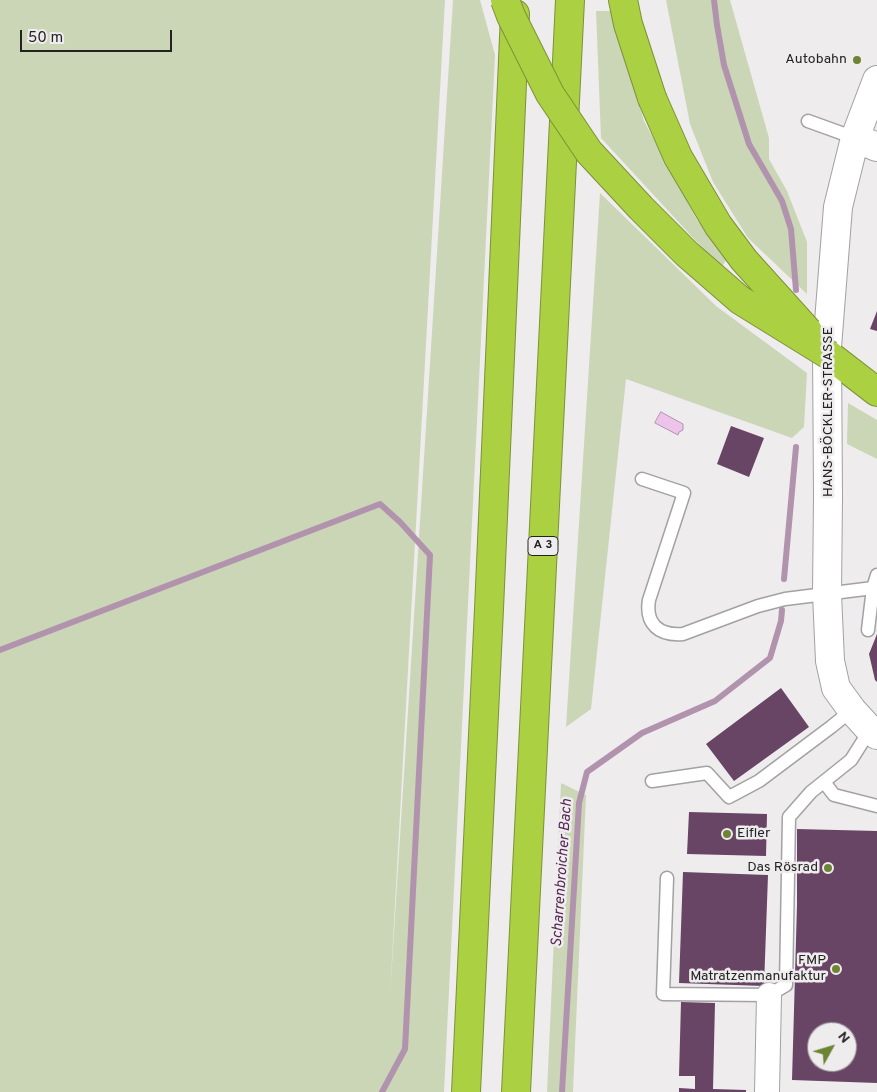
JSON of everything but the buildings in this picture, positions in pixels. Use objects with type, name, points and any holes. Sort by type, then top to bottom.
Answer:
[{"type":"highway","points":[[505,0],[550,94],[590,152],[641,208],[687,254],[740,300],[829,355],[877,392]]},
{"type":"highway","points":[[466,1092],[490,609],[516,0]]},
{"type":"highway","name":"A 3","points":[[516,1092],[570,0]]},
{"type":"highway","points":[[623,0],[628,24],[652,98],[678,157],[718,225],[744,260],[829,355]]},
{"type":"street","name":"HANS-BÖCKLER-STRASSE","points":[[874,733],[852,710],[836,688],[830,661],[826,594],[828,498],[827,348],[838,207],[866,143],[877,80]]},
{"type":"street","points":[[767,1092],[769,995]]},
{"type":"lane","points":[[808,121],[866,143]]},
{"type":"lane","points":[[642,479],[684,493],[649,600],[649,617],[654,626],[663,632],[672,635],[683,634],[758,606],[785,599],[873,588]]},
{"type":"lane","points":[[868,630],[873,588],[877,575]]},
{"type":"lane","points":[[652,781],[707,773],[729,797],[759,780],[852,710]]},
{"type":"lane","points":[[667,878],[664,994],[769,995],[786,985],[788,817],[811,792],[851,760],[874,733]]},
{"type":"lane","points":[[824,782],[834,795],[877,806]]},
{"type":"green space","points":[[0,0],[445,0],[390,995],[453,0],[480,0],[495,55],[444,1092],[0,1092]]},
{"type":"green space","points":[[666,0],[730,0],[769,138],[769,159],[787,191],[807,242],[807,294],[748,238],[713,182],[690,124]]},
{"type":"green space","points":[[596,11],[613,11],[644,121],[697,220],[728,257],[721,268],[601,138]]},
{"type":"green space","points":[[600,193],[716,306],[807,373],[804,427],[792,438],[626,379],[591,709],[566,727]]},
{"type":"green space","points":[[848,403],[877,420],[877,459],[847,444]]},
{"type":"green space","points":[[561,783],[586,795],[573,1092],[547,1092]]},
{"type":"shaded area","points":[[661,412],[683,424],[683,430],[678,435],[655,423]]},
{"type":"waterway","name":"Scharrenbroicher Bach","points":[[714,0],[724,65],[749,144],[782,201],[791,229],[796,290]]},
{"type":"waterway","name":"Scharrenbroicher Bach","points":[[784,579],[796,447]]},
{"type":"waterway","points":[[0,650],[380,504],[400,522],[430,555],[405,1049],[382,1092]]},
{"type":"waterway","name":"Scharrenbroicher Bach","points":[[562,1092],[579,803],[587,772],[642,733],[715,701],[770,658],[781,621],[782,610]]},
{"type":"place","name":"Autobahn","points":[[857,60]]},
{"type":"place","name":"Eifler","points":[[727,834]]},
{"type":"place","name":"Das Rösrad","points":[[828,868]]},
{"type":"place","name":"FMP Matratzenmanufaktur","points":[[836,969]]}]
